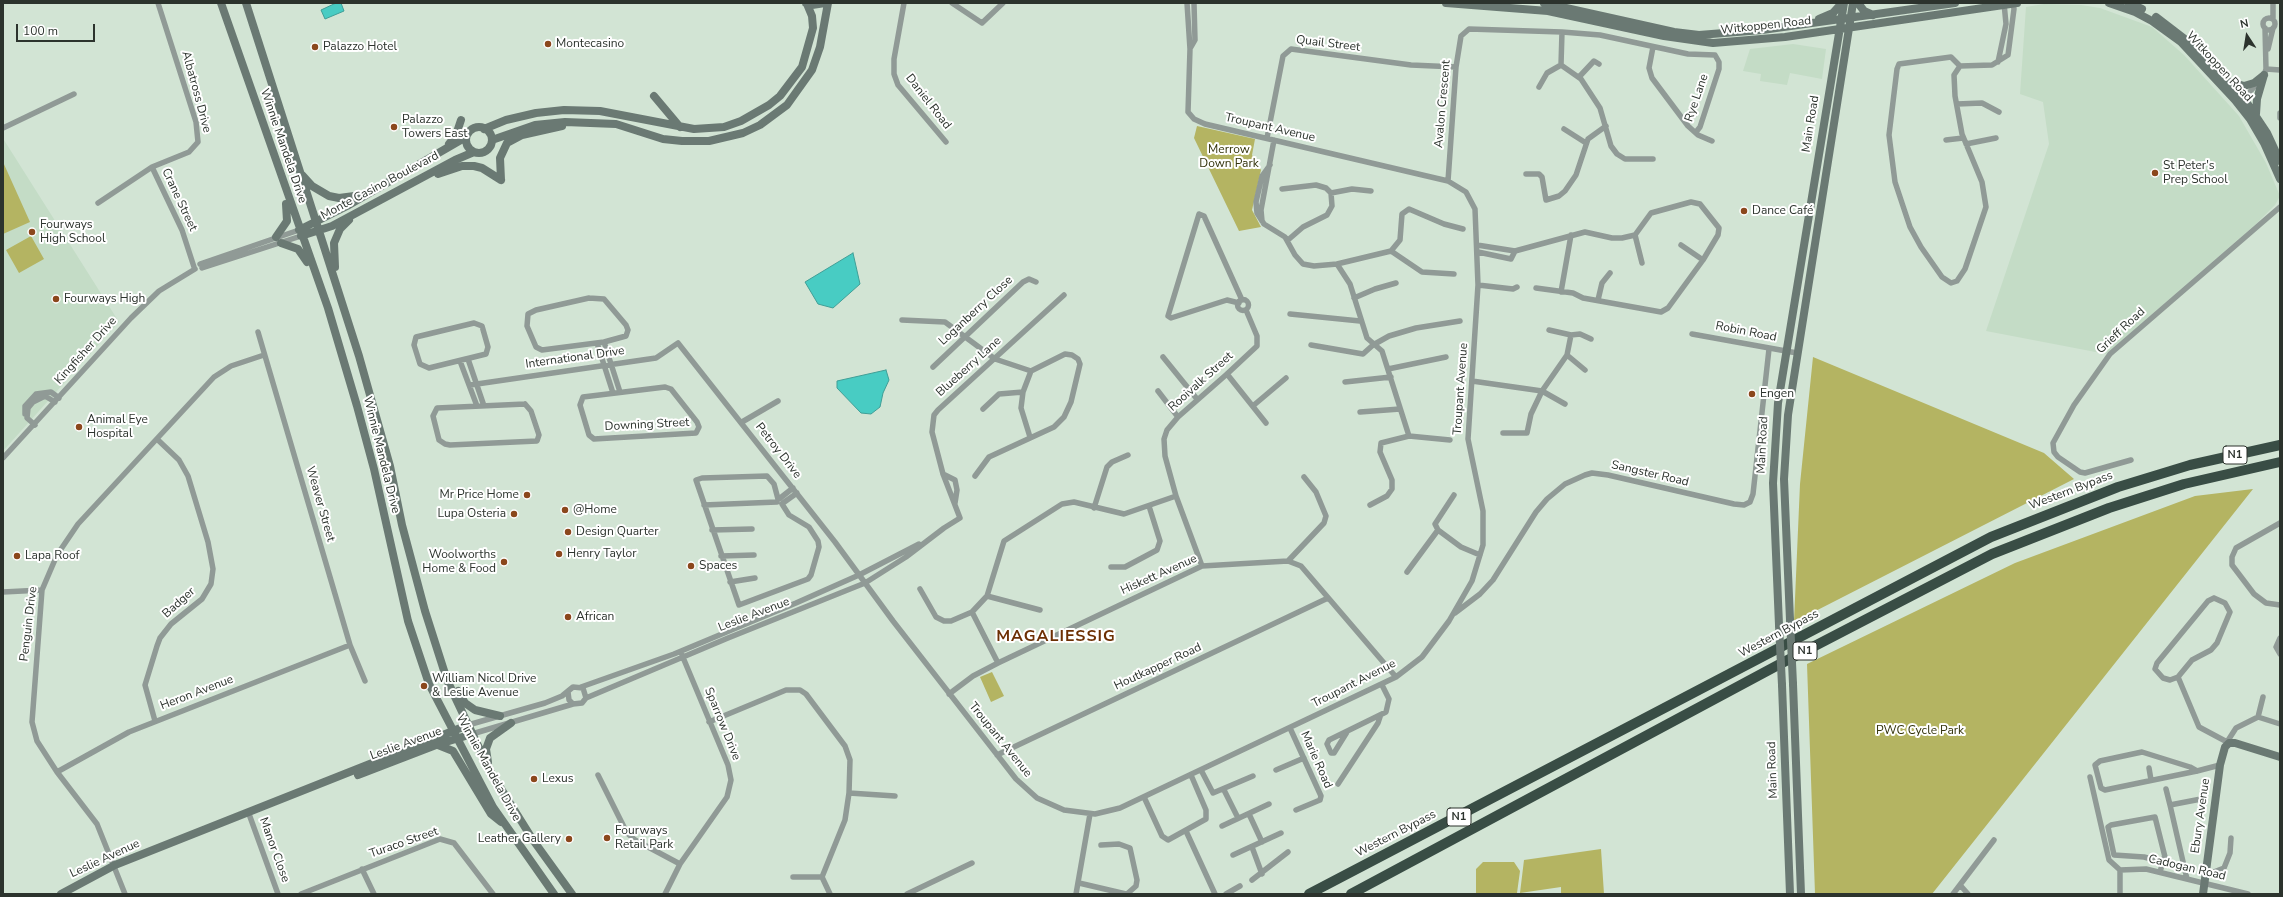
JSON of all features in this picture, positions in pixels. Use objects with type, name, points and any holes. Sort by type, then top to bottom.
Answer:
[{"type":"highway","name":"Western Bypass","points":[[1309,894],[1991,537],[2118,487],[2190,465],[2280,445]]},
{"type":"highway","name":"N1","points":[[1351,894],[1780,664],[1992,554],[2109,508],[2184,484],[2280,462]]},
{"type":"main road","name":"Winnie Mandela Drive","points":[[221,3],[284,188],[316,273],[357,406],[408,621],[429,684],[454,735],[504,823],[554,894]]},
{"type":"main road","name":"Winnie Mandela Drive","points":[[246,3],[299,172],[339,290],[390,466],[402,525],[438,655],[447,680],[490,771],[533,840],[572,894]]},
{"type":"main road","points":[[806,3],[818,5],[825,3]]},
{"type":"main road","points":[[806,3],[812,16],[813,28],[807,54],[793,81],[780,96],[753,116],[724,127],[694,129],[600,111],[564,110],[536,113],[506,120],[484,128],[478,127],[472,129],[466,137],[466,145],[474,152],[486,150],[492,140],[535,125],[565,122],[616,124],[663,139],[682,141],[709,141],[743,133],[760,125],[787,104],[812,70],[820,47],[828,3]]},
{"type":"main road","name":"Witkoppen Road","points":[[1446,3],[1548,11],[1701,42],[1752,41],[1849,29],[2017,3]]},
{"type":"main road","name":"Witkoppen Road","points":[[1544,3],[1682,33],[1717,34],[1841,20],[1955,3]]},
{"type":"main road","points":[[1801,25],[1834,13],[1843,3]]},
{"type":"main road","name":"Main Road","points":[[1790,894],[1774,505],[1774,450],[1778,403],[1786,351],[1840,30],[1843,3]]},
{"type":"main road","name":"Main Road","points":[[1801,894],[1784,479],[1788,415],[1853,3]]},
{"type":"main road","points":[[1858,3],[1864,12],[1873,15]]},
{"type":"main road","name":"Witkoppen Road","points":[[2109,3],[2135,12],[2168,32],[2189,51],[2235,100],[2258,130],[2280,178]]},
{"type":"main road","name":"Witkoppen Road","points":[[2128,3],[2171,27],[2199,50],[2243,97],[2256,114],[2280,161]]},
{"type":"main road","points":[[2222,75],[2234,84],[2244,86],[2254,83],[2265,72]]},
{"type":"main road","points":[[2256,114],[2257,99],[2265,72]]},
{"type":"main road","points":[[654,96],[667,114],[680,127]]},
{"type":"main road","points":[[437,154],[452,140],[461,120]]},
{"type":"main road","points":[[418,180],[462,166],[474,166],[482,168],[501,180],[499,168],[501,151],[511,139],[540,130],[586,122]]},
{"type":"main road","points":[[484,128],[490,134],[492,140]]},
{"type":"main road","name":"Monte Casino Boulevard","points":[[300,233],[316,222],[466,137]]},
{"type":"main road","name":"Monte Casino Boulevard","points":[[300,233],[319,231],[365,209],[474,152]]},
{"type":"main road","points":[[299,172],[312,186],[329,196],[349,198],[368,193]]},
{"type":"main road","points":[[284,188],[287,220],[278,240],[298,249],[316,273]]},
{"type":"main road","points":[[339,290],[335,270],[334,243],[340,229],[365,209]]},
{"type":"main road","points":[[438,655],[465,703],[476,710],[500,716]]},
{"type":"main road","points":[[490,771],[487,744],[492,735],[511,722]]},
{"type":"main road","name":"Leslie Avenue","points":[[294,794],[334,783],[436,745],[468,725]]},
{"type":"main road","name":"Leslie Avenue","points":[[61,894],[114,865],[249,814],[294,794],[454,735],[472,734]]},
{"type":"main road","points":[[2228,743],[2235,743],[2280,757]]},
{"type":"main road","name":"Ebury Avenue","points":[[2203,894],[2222,752],[2228,743]]},
{"type":"main road","points":[[436,745],[444,746],[453,751],[491,814],[504,823]]},
{"type":"street","name":"Albatross Drive","points":[[98,203],[152,167],[189,152],[195,148],[199,135],[158,3]]},
{"type":"street","name":"Daniel Road","points":[[904,3],[894,59],[894,74],[898,84],[946,142]]},
{"type":"street","points":[[952,3],[982,23],[1003,3]]},
{"type":"street","points":[[1187,3],[1190,50]]},
{"type":"street","points":[[1190,50],[1195,40],[1194,3]]},
{"type":"street","points":[[1960,66],[1954,78],[1957,104],[1965,141],[1982,182],[1986,207],[1965,269],[1957,281],[1948,283],[1921,247],[1910,228],[1895,182],[1890,135],[1896,69],[1899,64],[1951,58],[1960,66],[1981,66],[1998,62],[2008,54],[2013,3]]},
{"type":"street","points":[[2235,100],[2249,94],[2265,72],[2266,54],[2264,22],[2267,18],[2272,3]]},
{"type":"street","points":[[2266,54],[2276,28],[2276,20],[2272,3]]},
{"type":"street","points":[[1998,62],[2004,40],[2004,4]]},
{"type":"street","points":[[2267,18],[2276,20]]},
{"type":"street","name":"Rye Lane","points":[[1465,30],[1472,28],[1600,35],[1688,54],[1712,54],[1718,59],[1719,69],[1700,126],[1696,132],[1688,126],[1650,76],[1649,68],[1653,47]]},
{"type":"street","points":[[2265,28],[2269,30],[2276,28]]},
{"type":"street","name":"Avalon Crescent","points":[[1448,181],[1456,66],[1461,36],[1465,30]]},
{"type":"street","points":[[1561,65],[1562,32]]},
{"type":"street","points":[[2004,40],[2010,41]]},
{"type":"street","name":"Quail Street","points":[[1267,138],[1283,56],[1291,49],[1411,65],[1456,66]]},
{"type":"street","name":"Troupant Avenue","points":[[859,575],[949,694],[1016,779],[1037,798],[1064,810],[1090,814],[1120,808],[1382,685],[1396,677],[1422,657],[1452,615],[1465,594],[1480,556],[1484,533],[1483,511],[1468,445],[1478,285],[1478,252],[1474,204],[1466,192],[1448,181],[1205,124],[1194,119],[1188,112],[1190,50]]},
{"type":"street","points":[[1579,77],[1594,61],[1599,64]]},
{"type":"street","points":[[1561,65],[1579,77],[1600,108],[1612,146],[1620,157],[1653,159]]},
{"type":"street","points":[[1539,87],[1548,73],[1561,65]]},
{"type":"street","points":[[2265,72],[2280,70]]},
{"type":"street","points":[[3,128],[74,94]]},
{"type":"street","points":[[1957,104],[1982,103],[1999,112]]},
{"type":"street","points":[[2280,113],[2280,118]]},
{"type":"street","points":[[1526,174],[1539,174],[1542,176],[1546,200],[1565,191],[1576,175],[1586,143],[1606,126]]},
{"type":"street","points":[[1564,129],[1586,143]]},
{"type":"street","points":[[1696,132],[1712,141]]},
{"type":"street","points":[[1946,140],[1965,141],[1996,138]]},
{"type":"street","points":[[1274,140],[1270,165],[1262,176],[1256,202],[1256,213],[1262,221],[1288,240],[1295,255],[1304,264],[1314,266],[1337,264],[1391,251],[1400,240],[1402,214],[1409,209],[1444,224],[1463,229]]},
{"type":"street","name":"Crane Street","points":[[152,167],[198,266]]},
{"type":"street","points":[[1282,189],[1316,185],[1326,188],[1331,193],[1332,206],[1327,215],[1303,227],[1288,240]]},
{"type":"street","points":[[1331,193],[1352,189],[1371,191]]},
{"type":"street","points":[[1477,245],[1515,251],[1585,232],[1617,239],[1635,235],[1651,213],[1680,204],[1698,203],[1719,228],[1718,236],[1703,260],[1668,308],[1661,312],[1536,288]]},
{"type":"street","name":"Grieff Road","points":[[2131,460],[2085,473],[2080,472],[2058,457],[2054,452],[2053,442],[2078,398],[2110,354],[2280,207]]},
{"type":"street","points":[[1200,214],[1204,216],[1240,301],[1228,300],[1171,318],[1168,316],[1200,214]]},
{"type":"street","name":"Kingfisher Drive","points":[[246,251],[264,242],[278,240],[300,233]]},
{"type":"street","points":[[1562,292],[1571,235]]},
{"type":"street","points":[[1635,235],[1642,263]]},
{"type":"street","name":"Kingfisher Drive","points":[[3,458],[35,425],[131,318],[159,291],[198,266],[246,251],[266,248],[278,240]]},
{"type":"street","points":[[264,242],[266,248]]},
{"type":"street","points":[[1681,245],[1703,260]]},
{"type":"street","points":[[1391,251],[1422,272],[1454,274]]},
{"type":"street","points":[[1478,252],[1511,259],[1515,251]]},
{"type":"street","points":[[1337,264],[1349,282],[1360,321],[1367,338],[1373,345],[1381,350],[1409,436]]},
{"type":"street","points":[[1598,300],[1603,280],[1610,274]]},
{"type":"street","name":"Loganberry Close","points":[[933,367],[965,335],[1023,282],[1029,278],[1036,282]]},
{"type":"street","points":[[1354,298],[1375,288],[1396,283]]},
{"type":"street","points":[[1478,285],[1512,289],[1517,286]]},
{"type":"street","name":"Blueberry Lane","points":[[960,518],[955,503],[957,490],[955,480],[943,474],[932,432],[934,415],[1064,295]]},
{"type":"street","points":[[589,298],[600,298],[618,314],[628,330],[626,336],[622,338],[604,342],[542,350],[533,343],[527,317],[536,310],[589,298]]},
{"type":"street","name":"Rooivalk Street","points":[[1202,566],[1176,496],[1164,444],[1167,430],[1178,417],[1197,399],[1228,374],[1253,350],[1258,342],[1246,310],[1239,309],[1240,301]]},
{"type":"street","points":[[1290,314],[1360,321]]},
{"type":"street","points":[[902,320],[941,321],[965,335],[995,359],[1031,371]]},
{"type":"street","points":[[1311,345],[1359,354],[1367,352],[1373,345],[1389,336],[1409,330],[1460,321]]},
{"type":"street","points":[[480,324],[487,338],[488,351],[484,356],[468,359],[429,368],[423,367],[415,350],[414,339],[423,334],[480,324]]},
{"type":"street","points":[[1549,330],[1571,335],[1580,334],[1591,339]]},
{"type":"street","name":"Weaver Street","points":[[258,332],[350,645],[365,681]]},
{"type":"street","name":"Robin Road","points":[[1692,334],[1797,353]]},
{"type":"street","points":[[1503,433],[1526,434],[1531,414],[1542,391],[1567,355],[1571,335]]},
{"type":"street","points":[[604,342],[620,392]]},
{"type":"street","name":"International Drive","points":[[470,385],[656,358],[678,342]]},
{"type":"street","name":"Petroy Drive","points":[[678,342],[742,422],[859,575]]},
{"type":"street","points":[[597,343],[613,393]]},
{"type":"street","name":"Sangster Road","points":[[1452,615],[1480,594],[1493,580],[1532,518],[1547,499],[1566,484],[1585,475],[1592,473],[1608,475],[1734,504],[1744,505],[1750,502],[1754,494],[1769,348]]},
{"type":"street","name":"Penguin Drive","points":[[125,894],[97,824],[57,772],[37,740],[32,722],[42,590],[57,555],[78,524],[218,374],[264,354]]},
{"type":"street","points":[[974,476],[989,457],[1054,427],[1064,417],[1071,402],[1079,362],[1074,356],[1065,354],[1031,371],[1023,392],[1021,411],[1030,437]]},
{"type":"street","points":[[1567,355],[1585,370]]},
{"type":"street","points":[[1163,357],[1197,399]]},
{"type":"street","points":[[1388,369],[1446,357]]},
{"type":"street","points":[[468,359],[484,406]]},
{"type":"street","points":[[460,361],[477,406]]},
{"type":"street","points":[[1228,374],[1254,405],[1266,423]]},
{"type":"street","points":[[1345,382],[1391,377]]},
{"type":"street","points":[[1254,405],[1286,378]]},
{"type":"street","points":[[1472,381],[1542,391],[1565,404]]},
{"type":"street","name":"Downing Street","points":[[668,387],[697,422],[698,430],[694,434],[592,438],[588,433],[580,402],[585,396],[620,392],[668,387]]},
{"type":"street","points":[[1158,391],[1178,417]]},
{"type":"street","points":[[35,425],[27,418],[25,406],[36,394],[51,392],[57,400]]},
{"type":"street","points":[[983,409],[999,394],[1023,392]]},
{"type":"street","points":[[742,422],[778,401]]},
{"type":"street","points":[[484,406],[527,406],[531,411],[539,438],[535,441],[524,443],[450,445],[441,442],[433,416],[435,410],[442,407],[484,406]]},
{"type":"street","points":[[1360,412],[1400,409]]},
{"type":"street","points":[[1370,505],[1387,496],[1392,489],[1392,480],[1380,452],[1381,443],[1409,436],[1450,440]]},
{"type":"street","name":"Badger","points":[[155,721],[145,685],[157,646],[171,624],[202,599],[211,584],[213,569],[208,542],[188,476],[179,460],[158,440]]},
{"type":"street","points":[[1094,508],[1107,467],[1112,462],[1128,455]]},
{"type":"street","points":[[767,476],[774,484],[780,501],[789,515],[809,527],[818,541],[819,547],[810,577],[740,605],[736,601],[704,505],[696,483],[698,479],[767,476]]},
{"type":"street","points":[[1304,477],[1316,492],[1326,516],[1324,523],[1288,561],[1301,566],[1396,677]]},
{"type":"street","points":[[780,501],[793,488]]},
{"type":"street","points":[[704,505],[780,501],[797,493]]},
{"type":"street","points":[[1454,495],[1435,524],[1438,530],[1461,547],[1480,556]]},
{"type":"street","points":[[920,589],[931,610],[941,621],[951,621],[972,612],[987,596],[1001,546],[1006,538],[1062,504],[1074,502],[1124,514],[1176,496]]},
{"type":"street","points":[[1111,567],[1125,567],[1159,548],[1160,541],[1149,506]]},
{"type":"street","name":"Leslie Avenue","points":[[586,698],[728,638],[865,583],[960,518]]},
{"type":"street","points":[[2280,522],[2236,548],[2232,554],[2232,565],[2259,599],[2266,603],[2280,605]]},
{"type":"street","points":[[712,530],[752,529]]},
{"type":"street","points":[[1407,572],[1438,530]]},
{"type":"street","name":"Leslie Avenue","points":[[582,687],[677,652],[859,575],[924,542]]},
{"type":"street","points":[[721,556],[754,555]]},
{"type":"street","name":"Hiskett Avenue","points":[[949,694],[973,676],[998,663],[1202,566],[1288,561]]},
{"type":"street","points":[[730,582],[755,578]]},
{"type":"street","points":[[3,592],[42,590]]},
{"type":"street","points":[[987,596],[1040,610]]},
{"type":"street","name":"Houtkapper Road","points":[[997,755],[1328,598]]},
{"type":"street","points":[[2214,598],[2221,600],[2228,607],[2230,616],[2218,643],[2211,650],[2192,660],[2178,677],[2170,680],[2162,678],[2155,669],[2157,663],[2208,601],[2214,598]]},
{"type":"street","points":[[972,612],[998,663]]},
{"type":"street","points":[[2280,638],[2276,646],[2280,654]]},
{"type":"street","name":"Heron Avenue","points":[[57,772],[129,732],[350,645]]},
{"type":"street","points":[[677,652],[681,659]]},
{"type":"street","name":"Sparrow Drive","points":[[665,894],[680,864],[726,797],[731,780],[728,765],[681,659]]},
{"type":"street","points":[[2178,677],[2199,727],[2228,743],[2236,728],[2258,717],[2280,724]]},
{"type":"street","points":[[1347,732],[1386,712],[1389,699],[1382,685]]},
{"type":"street","points":[[574,687],[582,687],[585,691],[586,698],[582,703],[573,704],[568,698],[568,692],[574,687]]},
{"type":"street","points":[[709,722],[786,690],[800,690],[806,694],[847,750],[850,760],[849,793],[845,820],[822,877],[830,894]]},
{"type":"street","name":"Leslie Avenue","points":[[468,725],[545,703],[568,692]]},
{"type":"street","points":[[2258,717],[2263,697]]},
{"type":"street","name":"Leslie Avenue","points":[[472,734],[573,704]]},
{"type":"street","points":[[1338,784],[1378,723],[1380,716]]},
{"type":"street","name":"Marie Road","points":[[1290,728],[1321,798],[1296,810]]},
{"type":"street","points":[[2197,771],[2190,767],[2142,752],[2100,761],[2095,765],[2101,788],[2104,790],[2197,771],[2220,765]]},
{"type":"street","points":[[1276,770],[1304,758]]},
{"type":"street","points":[[2149,768],[2151,780]]},
{"type":"street","points":[[1201,770],[1211,792],[1216,793],[1253,776]]},
{"type":"street","points":[[598,775],[627,833],[635,840],[680,864]]},
{"type":"street","points":[[1144,797],[1163,838],[1168,840],[1205,821],[1207,817],[1191,775]]},
{"type":"street","points":[[2090,777],[2109,860],[2120,870],[2120,894]]},
{"type":"street","points":[[2166,789],[2187,879]]},
{"type":"street","points":[[1224,790],[1238,818]]},
{"type":"street","points":[[849,793],[895,796]]},
{"type":"street","points":[[2170,805],[2201,799]]},
{"type":"street","points":[[1222,826],[1269,804]]},
{"type":"street","name":"Manor Close","points":[[249,814],[278,894]]},
{"type":"street","points":[[1076,894],[1090,814]]},
{"type":"street","points":[[1249,814],[1262,842]]},
{"type":"street","points":[[2160,872],[2165,857],[2154,816],[2111,825],[2108,827],[2114,855],[2144,857],[2163,862]]},
{"type":"street","points":[[1186,831],[1215,894]]},
{"type":"street","points":[[1233,855],[1281,833]]},
{"type":"street","points":[[2205,879],[2224,868],[2230,853],[2231,838]]},
{"type":"street","name":"Turaco Street","points":[[301,894],[431,842],[445,839],[450,840],[459,849],[493,894]]},
{"type":"street","points":[[1953,894],[1994,840]]},
{"type":"street","points":[[1079,883],[1126,894],[1136,886],[1137,880],[1130,848],[1119,844],[1101,845]]},
{"type":"street","points":[[1252,847],[1262,874]]},
{"type":"street","points":[[1252,880],[1262,874],[1288,852]]},
{"type":"street","points":[[907,894],[972,863]]},
{"type":"street","points":[[362,869],[374,894]]},
{"type":"street","name":"Cadogan Road","points":[[2120,870],[2146,869],[2187,879],[2205,879],[2248,894]]},
{"type":"street","points":[[793,877],[822,877]]},
{"type":"street","points":[[1960,884],[1968,894]]},
{"type":"street","points":[[1226,894],[1240,886]]},
{"type":"shaded area","name":"St Peter's Prep School","points":[[2044,4],[2081,5],[2100,8],[2152,27],[2184,55],[2239,116],[2266,163],[2280,196],[2275,205],[2256,224],[2106,354],[1986,331],[2049,144],[2043,102],[2020,94],[2026,7]]},
{"type":"shaded area","points":[[1793,44],[1826,49],[1822,79],[1790,73],[1787,85],[1760,81],[1761,74],[1743,71],[1750,49]]},
{"type":"shaded area","name":"Fourways High School","points":[[4,140],[119,322],[3,451],[3,141]]},
{"type":"green space","name":"Merrow Down Park","points":[[1197,126],[1255,139],[1252,155],[1261,170],[1252,210],[1261,227],[1239,231],[1194,138]]},
{"type":"green space","points":[[3,162],[30,222],[3,234]]},
{"type":"green space","points":[[31,236],[44,259],[19,273],[6,250]]},
{"type":"green space","points":[[1813,357],[2044,453],[2074,479],[1794,622],[1800,484]]},
{"type":"green space","name":"PWC Cycle Park","points":[[2253,489],[1932,894],[1815,894],[1807,664],[2015,563],[2195,496]]},
{"type":"green space","points":[[992,672],[1004,696],[991,702],[980,677]]},
{"type":"green space","points":[[1601,849],[1604,894],[1561,894],[1561,887],[1520,893],[1524,860]]},
{"type":"green space","points":[[1483,862],[1514,862],[1520,871],[1517,893],[1476,894],[1476,869]]},
{"type":"water","points":[[336,3],[341,3],[344,11],[325,19],[321,10]]},
{"type":"water","points":[[853,253],[860,284],[833,308],[818,304],[805,282]]},
{"type":"water","points":[[886,370],[889,380],[883,393],[880,407],[871,414],[861,413],[837,388],[837,381]]},
{"type":"place","name":"Montecasino","points":[[548,44]]},
{"type":"place","name":"Palazzo Hotel","points":[[315,47]]},
{"type":"place","name":"Palazzo Towers East","points":[[394,127]]},
{"type":"place","name":"St Peter's Prep School","points":[[2155,173]]},
{"type":"place","name":"Dance Café","points":[[1744,211]]},
{"type":"place","name":"Fourways High School","points":[[32,232]]},
{"type":"place","name":"Fourways High","points":[[56,299]]},
{"type":"place","name":"Engen","points":[[1752,394]]},
{"type":"place","name":"Animal Eye Hospital","points":[[79,427]]},
{"type":"place","name":"Mr Price Home","points":[[527,495]]},
{"type":"place","name":"@Home","points":[[565,510]]},
{"type":"place","name":"Lupa Osteria","points":[[514,514]]},
{"type":"place","name":"Design Quarter","points":[[568,532]]},
{"type":"place","name":"Henry Taylor","points":[[559,554]]},
{"type":"place","name":"Lapa Roof","points":[[17,556]]},
{"type":"place","name":"Woolworths Home & Food","points":[[504,562]]},
{"type":"place","name":"Spaces","points":[[691,566]]},
{"type":"place","name":"African","points":[[568,617]]},
{"type":"place","name":"William Nicol Drive & Leslie Avenue","points":[[424,686]]},
{"type":"place","name":"Lexus","points":[[534,779]]},
{"type":"place","name":"Fourways Retail Park","points":[[607,838]]},
{"type":"place","name":"Leather Gallery","points":[[569,839]]},
{"type":"district","name":"MAGALIESSIG","points":[[1056,637]]}]
